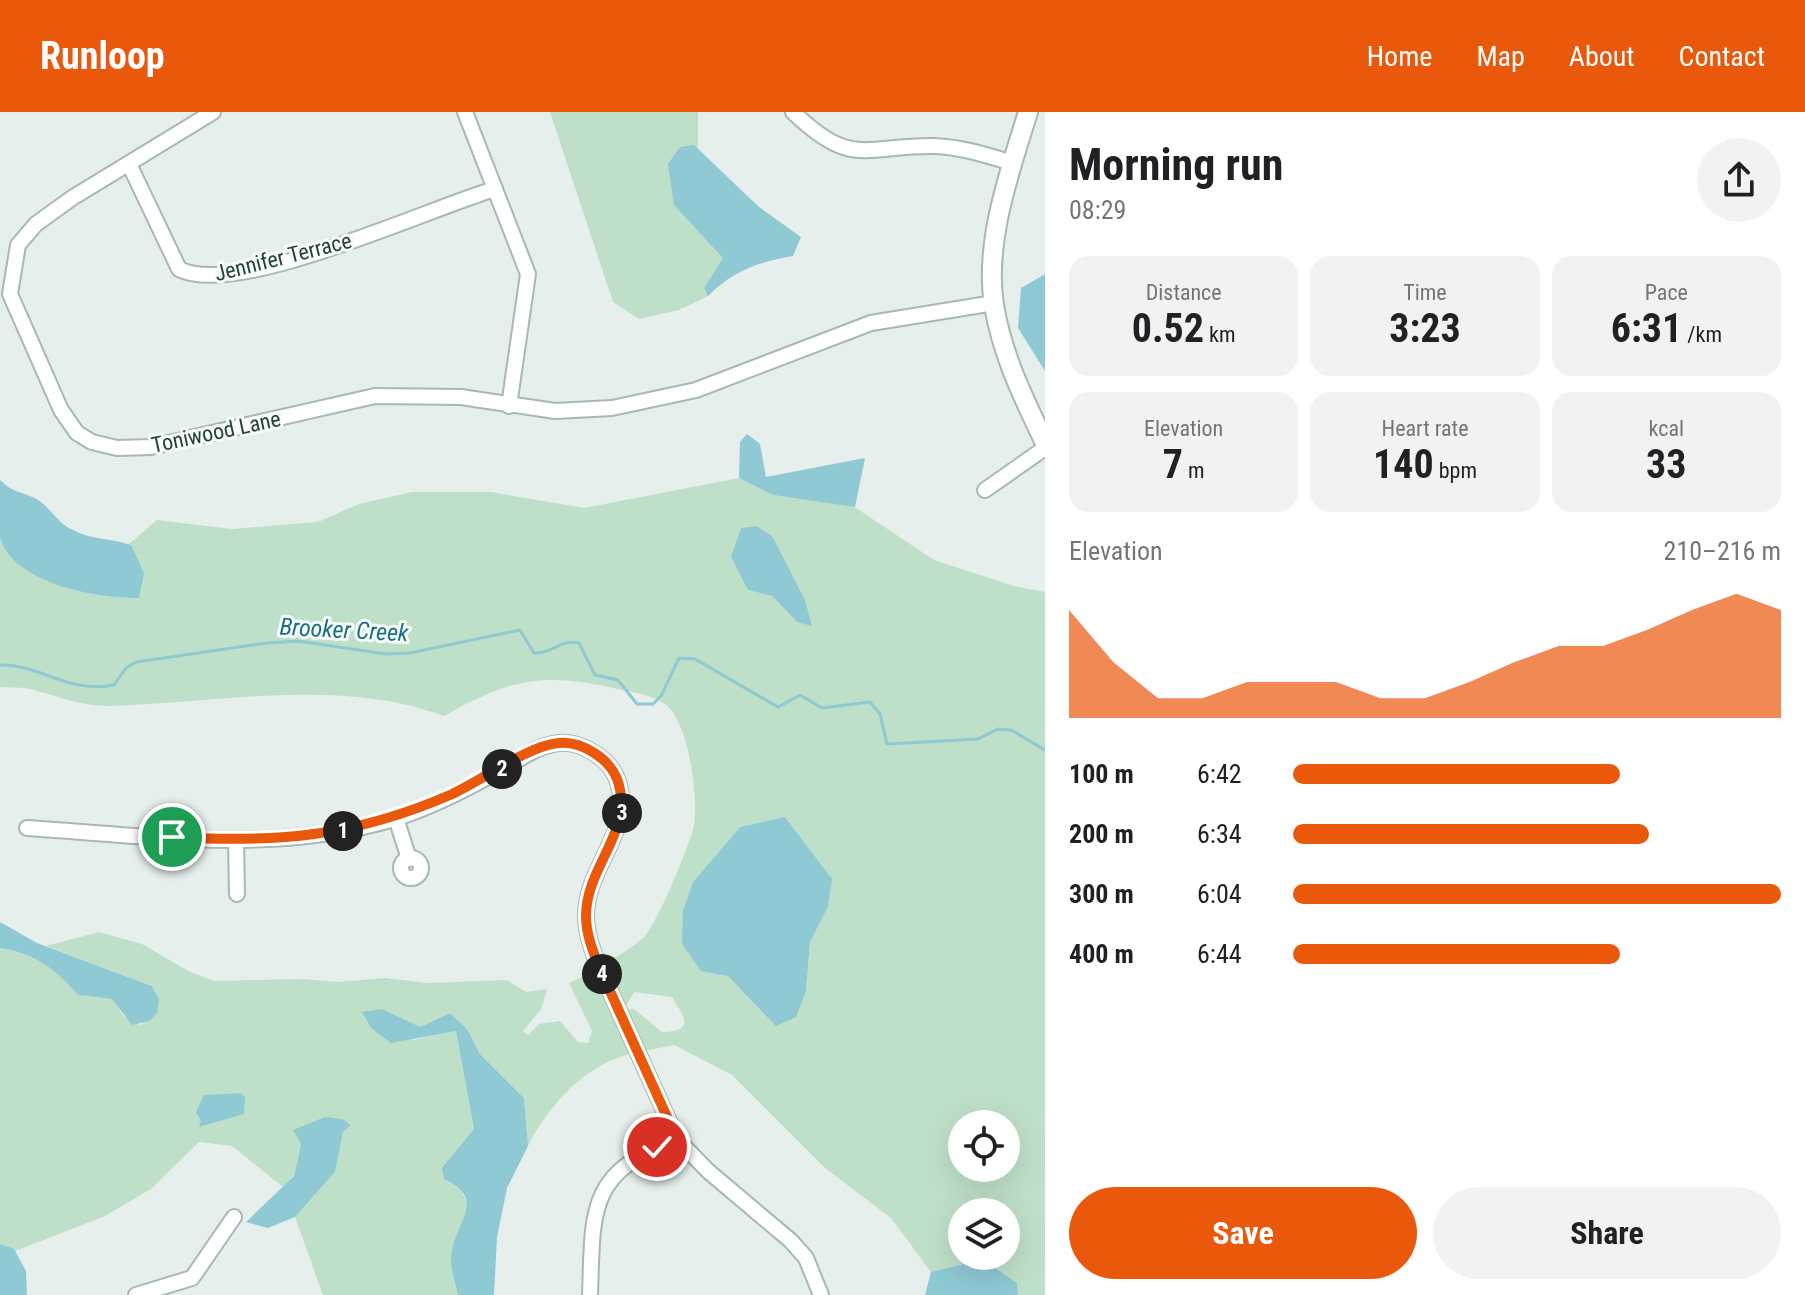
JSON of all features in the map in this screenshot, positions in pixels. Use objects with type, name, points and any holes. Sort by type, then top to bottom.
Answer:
[{"type":"street","name":"Toniwood Lane","points":[[213,112],[130,166],[72,198],[36,224],[18,245],[10,294],[61,410],[77,433],[92,442],[117,448],[151,447],[375,396],[461,397],[555,411],[612,408],[682,393],[746,374],[810,345],[871,323],[994,303]]},
{"type":"street","points":[[465,112],[528,274],[509,406]]},
{"type":"street","points":[[793,112],[825,141],[863,152],[939,146],[1012,163]]},
{"type":"street","points":[[985,490],[1045,446],[1012,374],[994,303],[995,237],[1012,163],[1028,112]]},
{"type":"street","name":"Jennifer Terrace","points":[[130,166],[179,269],[193,276],[224,276],[331,249],[495,189]]},
{"type":"street","points":[[27,828],[236,841],[333,833],[396,818],[455,793],[538,749],[561,742],[586,748],[604,759],[616,777],[623,807],[618,830],[601,858],[591,890],[586,915],[590,943],[677,1139],[708,1171],[791,1241],[806,1258],[821,1295]]},
{"type":"street","points":[[396,818],[409,859]]},
{"type":"street","points":[[236,841],[237,894]]},
{"type":"street","points":[[590,1295],[593,1221],[602,1190],[633,1159],[677,1139]]},
{"type":"street","points":[[136,1295],[192,1278],[234,1217]]},
{"type":"green space","points":[[550,112],[698,112],[698,149],[694,145],[723,258],[704,288],[708,296],[679,310],[639,319],[613,302]]},
{"type":"green space","points":[[739,478],[773,495],[853,506],[934,560],[1014,586],[1045,592],[1045,1295],[1018,1295],[1017,1283],[992,1270],[1020,1270],[1020,1198],[948,1198],[948,1269],[931,1272],[891,1218],[825,1168],[732,1075],[674,1045],[644,1051],[625,1010],[634,1009],[662,1032],[680,1029],[683,1016],[672,997],[634,992],[625,1008],[605,965],[641,940],[651,928],[693,830],[695,801],[691,763],[673,713],[660,701],[642,694],[592,684],[548,680],[509,686],[444,716],[404,704],[321,695],[98,706],[31,689],[0,687],[0,535],[7,552],[54,578],[101,595],[138,598],[129,544],[157,520],[232,529],[318,522],[359,504],[412,492],[491,492],[584,508]],"holes":[[[789,572],[805,600],[797,622],[772,596],[748,590]],[[785,817],[815,858],[828,907],[810,942],[806,991],[752,997],[728,976],[693,882],[740,827]]]},
{"type":"green space","points":[[99,932],[142,944],[190,972],[215,981],[302,979],[337,982],[384,978],[428,983],[507,980],[526,992],[547,989],[541,1009],[523,1031],[528,1035],[539,1024],[560,1021],[578,1042],[588,1043],[592,1031],[569,983],[594,971],[631,1054],[614,1059],[583,1077],[557,1102],[528,1146],[524,1098],[480,1054],[467,1029],[450,1013],[420,1027],[402,1021],[413,1040],[456,1030],[474,1130],[463,1150],[458,1173],[467,1205],[464,1228],[452,1266],[458,1295],[323,1295],[295,1217],[335,1172],[343,1132],[351,1125],[336,1119],[322,1120],[294,1130],[301,1144],[294,1175],[283,1187],[232,1146],[199,1142],[151,1189],[103,1217],[15,1251],[0,1244],[0,948],[24,954],[46,965],[83,996],[113,999],[124,1017],[139,1025],[157,1009],[158,998],[152,986],[46,946]]},
{"type":"water","points":[[694,145],[759,207],[801,237],[793,256],[747,269],[708,296],[704,288],[723,258],[674,205],[668,164],[680,147]]},
{"type":"water","points":[[1045,274],[1045,371],[1018,328],[1021,288]]},
{"type":"water","points":[[747,434],[760,444],[766,477],[865,458],[855,507],[773,495],[739,478],[740,442]]},
{"type":"water","points":[[0,480],[38,500],[78,533],[131,545],[144,573],[139,598],[80,591],[38,577],[20,566],[7,552],[0,536]]},
{"type":"water","points":[[756,526],[772,536],[805,600],[812,626],[797,622],[772,596],[748,590],[731,557],[741,528]]},
{"type":"water","points":[[785,817],[832,879],[828,907],[810,942],[806,991],[796,1017],[776,1026],[728,976],[701,971],[682,944],[683,911],[693,882],[740,827]]},
{"type":"water","points":[[0,922],[37,943],[152,986],[159,999],[157,1013],[149,1021],[132,1025],[112,999],[78,995],[44,964],[24,954],[0,948]]},
{"type":"water","points":[[382,1009],[420,1027],[450,1013],[467,1029],[480,1054],[524,1098],[528,1146],[507,1188],[497,1237],[494,1295],[458,1295],[452,1272],[452,1250],[467,1202],[457,1186],[444,1179],[442,1168],[474,1129],[456,1031],[391,1043],[371,1028],[362,1012]]},
{"type":"water","points":[[241,1093],[245,1097],[244,1114],[199,1127],[201,1121],[196,1112],[204,1095]]},
{"type":"water","points":[[325,1117],[342,1119],[351,1125],[343,1132],[335,1172],[295,1217],[268,1228],[246,1222],[294,1176],[301,1144],[293,1130]]},
{"type":"water","points":[[0,1244],[14,1249],[26,1271],[27,1295],[0,1295]]},
{"type":"water","points":[[948,1268],[998,1270],[1017,1283],[1018,1295],[925,1295],[931,1272]]},
{"type":"waterway","name":"Brooker Creek","points":[[0,665],[97,687],[114,685],[126,668],[136,662],[267,643],[298,641],[386,654],[410,653],[520,630],[534,653],[566,643],[579,643],[595,675],[618,680],[637,704],[653,704],[661,696],[679,658],[695,659],[778,707],[800,695],[822,708],[870,702],[880,714],[887,744],[978,739],[998,729],[1011,730],[1045,750]]},
{"type":"route","points":[[172,837],[236,841],[333,833],[396,818],[455,793],[538,749],[561,742],[586,748],[604,759],[616,777],[623,807],[618,830],[601,858],[586,915],[590,943],[600,969],[677,1139],[657,1147]]}]
